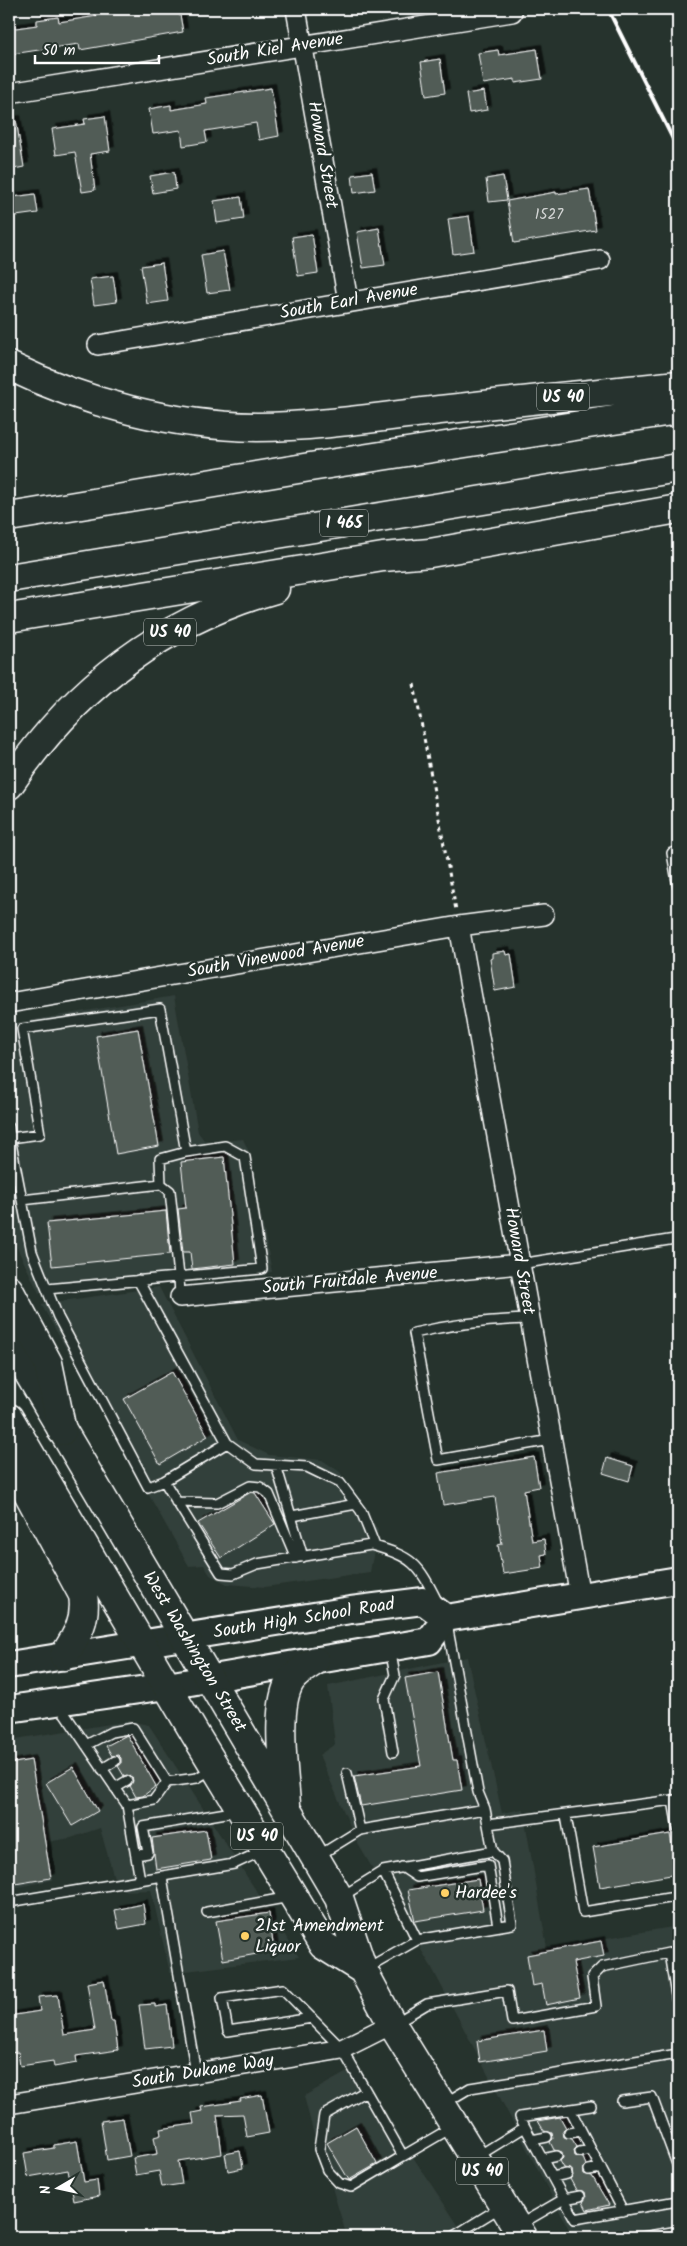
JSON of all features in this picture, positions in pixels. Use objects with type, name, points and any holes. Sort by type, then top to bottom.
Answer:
[{"type":"main road","name":"US 40","points":[[9,366],[89,399],[167,418],[257,427],[340,421],[678,385]]},
{"type":"main road","points":[[9,517],[310,467],[678,410]]},
{"type":"main road","name":"I 465","points":[[9,578],[678,468]]},
{"type":"main road","name":"US 40","points":[[9,785],[39,742],[80,698],[134,654],[201,616],[258,594],[291,584],[385,569],[430,554],[678,508]]},
{"type":"main road","points":[[9,618],[373,559],[430,554]]},
{"type":"main road","points":[[9,1290],[48,1363],[62,1431]]},
{"type":"main road","name":"West Washington Street","points":[[9,1340],[339,1898],[364,1970],[392,2024],[514,2223]]},
{"type":"main road","name":"US 40","points":[[9,1418],[264,1850],[323,1945],[364,1970]]},
{"type":"main road","points":[[9,1458],[83,1595],[85,1609],[81,1627],[64,1656]]},
{"type":"main road","points":[[286,1808],[282,1706],[291,1681],[315,1661]]},
{"type":"street","name":"Howard Street","points":[[296,9],[348,302]]},
{"type":"street","name":"South Kiel Avenue","points":[[9,93],[512,12]]},
{"type":"street","name":"South Earl Avenue","points":[[98,345],[600,260]]},
{"type":"street","name":"South Vinewood Avenue","points":[[9,1003],[459,926],[544,915]]},
{"type":"street","name":"Howard Street","points":[[459,926],[580,1596]]},
{"type":"street","name":"South Fruitdale Avenue","points":[[180,1297],[520,1264]]},
{"type":"street","points":[[9,1709],[167,1686],[429,1641],[446,1618],[678,1580]]},
{"type":"street","name":"South High School Road","points":[[9,1664],[185,1638],[351,1610],[423,1602],[446,1618]]},
{"type":"street","name":"South Dukane Way","points":[[9,2104],[342,2049],[392,2024]]},
{"type":"lane","points":[[678,852],[672,853],[678,887]]},
{"type":"lane","points":[[10,1138],[40,1134],[22,1029],[160,1009],[186,1152]]},
{"type":"lane","points":[[9,1127],[32,1252],[58,1317],[148,1487],[164,1481],[228,1443]]},
{"type":"lane","points":[[47,1289],[262,1269],[245,1157],[225,1146],[186,1152],[160,1159],[161,1184]]},
{"type":"lane","points":[[22,1200],[161,1184],[170,1191],[180,1297]]},
{"type":"lane","points":[[520,1264],[675,1239]]},
{"type":"lane","points":[[138,1280],[228,1443],[256,1464],[307,1467],[340,1483],[361,1511],[375,1546]]},
{"type":"lane","points":[[530,1320],[491,1320],[414,1333],[438,1460],[551,1440]]},
{"type":"lane","points":[[276,1465],[292,1516],[299,1557]]},
{"type":"lane","points":[[164,1481],[221,1573],[233,1574],[257,1564],[375,1546],[389,1550],[416,1564],[424,1574],[446,1618],[478,1792],[485,1809],[494,1851],[502,1861],[512,1924],[417,1940],[364,1970]]},
{"type":"lane","points":[[176,1502],[217,1504],[250,1486],[260,1486],[269,1494],[299,1557]]},
{"type":"lane","points":[[292,1516],[356,1504]]},
{"type":"lane","points":[[390,1648],[395,1674],[384,1699],[393,1752]]},
{"type":"lane","points":[[56,1702],[127,1805],[140,1880]]},
{"type":"lane","points":[[86,1745],[111,1732],[133,1728],[167,1782]]},
{"type":"lane","points":[[136,1750],[144,1745]]},
{"type":"lane","points":[[102,1769],[115,1761]]},
{"type":"lane","points":[[147,1770],[157,1765]]},
{"type":"lane","points":[[127,1805],[154,1800],[167,1782],[197,1778],[215,1767]]},
{"type":"lane","points":[[347,1773],[360,1830]]},
{"type":"lane","points":[[115,1788],[127,1781]]},
{"type":"lane","points":[[488,1824],[558,1814],[566,1816],[673,1800],[678,1829]]},
{"type":"lane","points":[[315,1858],[360,1830],[485,1809]]},
{"type":"lane","points":[[136,1855],[148,1853],[143,1827],[241,1811]]},
{"type":"lane","points":[[566,1816],[583,1912],[675,1896],[678,1889]]},
{"type":"lane","points":[[9,1902],[234,1864],[264,1850]]},
{"type":"lane","points":[[339,1898],[383,1871],[494,1851]]},
{"type":"lane","points":[[402,1868],[417,1877],[488,1865],[498,1926]]},
{"type":"lane","points":[[383,1871],[417,1940]]},
{"type":"lane","points":[[162,1877],[196,2074]]},
{"type":"lane","points":[[207,1912],[293,1897]]},
{"type":"lane","points":[[392,2024],[427,2004],[507,1991],[512,2021],[596,2006],[592,1977],[602,1967],[674,1952],[678,2006]]},
{"type":"lane","points":[[312,2018],[228,2031],[222,1998],[283,1989],[312,2018],[342,2049],[403,2156]]},
{"type":"lane","points":[[366,2091],[324,2115],[319,2149],[326,2170],[339,2183],[352,2187],[403,2156],[447,2116],[470,2088],[678,2054]]},
{"type":"lane","points":[[622,2101],[652,2097],[678,2167]]},
{"type":"lane","points":[[591,2106],[520,2117],[575,2219],[677,2201],[678,2197]]},
{"type":"lane","points":[[570,2109],[623,2210]]},
{"type":"lane","points":[[474,2159],[525,2127]]},
{"type":"lane","points":[[569,2133],[581,2131]]},
{"type":"lane","points":[[532,2140],[547,2137]]},
{"type":"lane","points":[[580,2152],[591,2150]]},
{"type":"lane","points":[[542,2159],[557,2156]]},
{"type":"lane","points":[[590,2170],[601,2168]]},
{"type":"lane","points":[[552,2177],[568,2174]]},
{"type":"lane","points":[[601,2192],[612,2190]]},
{"type":"lane","points":[[452,2237],[514,2223],[564,2199],[580,2196]]},
{"type":"lane","points":[[643,2237],[678,2231]]},
{"type":"path","points":[[414,684],[459,926]]},
{"type":"shaded area","points":[[174,996],[198,1132],[204,1140],[212,1142],[243,1139],[249,1152],[272,1272],[39,1293],[17,1248],[9,1191],[9,1024]]},
{"type":"shaded area","points":[[159,1287],[238,1440],[269,1455],[322,1460],[340,1472],[378,1530],[370,1572],[265,1587],[227,1584],[210,1575],[204,1565],[189,1566],[41,1304]]},
{"type":"shaded area","points":[[467,1657],[502,1813],[523,1809],[547,1948],[678,1926],[678,2237],[573,2237],[432,1968],[358,1844],[319,1755],[335,1744],[328,1686]]},
{"type":"shaded area","points":[[129,1721],[149,1725],[299,1957],[170,1973],[151,1890],[124,1891],[120,1877],[114,1878],[100,1828],[71,1838],[47,1842],[53,1880],[9,1889],[9,1740]]},
{"type":"shaded area","points":[[358,2066],[413,2157],[466,2237],[347,2237],[331,2184],[323,2171],[304,2096]]},
{"type":"building","points":[[96,9],[179,9],[183,32],[80,50],[79,44],[12,54],[9,29],[37,25],[37,20],[58,17],[59,22],[97,16]]},
{"type":"building","points":[[537,49],[542,79],[515,83],[515,79],[483,84],[478,53],[498,50],[499,55]]},
{"type":"building","points":[[440,59],[445,93],[426,96],[421,62]]},
{"type":"building","points":[[271,88],[279,136],[259,140],[256,123],[205,131],[207,142],[183,146],[181,130],[153,134],[149,109],[171,105],[171,110],[207,104],[206,98]]},
{"type":"building","points":[[484,91],[487,110],[469,113],[466,94]]},
{"type":"building","points":[[105,116],[110,151],[90,154],[95,190],[82,192],[75,152],[56,155],[52,129],[85,124],[84,119]]},
{"type":"building","points":[[16,120],[24,167],[9,170],[9,121]]},
{"type":"building","points":[[174,172],[176,189],[153,193],[150,176]]},
{"type":"building","points":[[372,172],[375,190],[354,193],[352,175]]},
{"type":"building","points":[[503,176],[507,200],[489,202],[486,179]]},
{"type":"building","points":[[589,189],[596,230],[514,243],[507,201],[556,192],[556,194]]},
{"type":"building","points":[[35,194],[38,213],[16,216],[13,197]]},
{"type":"building","points":[[241,197],[244,219],[217,223],[214,201]]},
{"type":"building","points":[[469,216],[474,251],[453,254],[448,219]]},
{"type":"building","points":[[379,228],[385,265],[363,268],[357,232]]},
{"type":"building","points":[[312,234],[318,273],[298,276],[292,237]]},
{"type":"building","points":[[223,251],[230,290],[207,293],[201,255]]},
{"type":"building","points":[[162,263],[168,301],[147,304],[141,266]]},
{"type":"building","points":[[113,276],[117,302],[94,305],[90,279]]},
{"type":"building","points":[[505,951],[506,955],[511,954],[516,987],[495,991],[490,959],[492,958],[492,953]]},
{"type":"building","points":[[138,1029],[159,1146],[116,1154],[96,1036]]},
{"type":"building","points":[[224,1157],[235,1264],[192,1269],[190,1252],[183,1252],[178,1209],[186,1208],[181,1162]]},
{"type":"building","points":[[166,1211],[170,1254],[52,1266],[47,1223]]},
{"type":"building","points":[[172,1372],[208,1436],[160,1464],[124,1399]]},
{"type":"building","points":[[534,1457],[539,1487],[524,1490],[532,1541],[544,1539],[546,1554],[541,1555],[543,1568],[503,1574],[498,1545],[502,1544],[495,1497],[443,1505],[438,1473]]},
{"type":"building","points":[[607,1458],[633,1466],[629,1481],[603,1473]]},
{"type":"building","points":[[251,1492],[255,1493],[275,1524],[221,1558],[198,1523]]},
{"type":"building","points":[[438,1672],[453,1760],[457,1760],[462,1790],[361,1806],[354,1776],[421,1766],[405,1678]]},
{"type":"building","points":[[127,1735],[156,1786],[143,1796],[136,1797],[130,1786],[133,1781],[132,1777],[124,1776],[118,1766],[121,1764],[121,1758],[118,1755],[112,1756],[106,1746]]},
{"type":"building","points":[[31,1760],[51,1878],[9,1885],[9,1764]]},
{"type":"building","points":[[73,1767],[98,1811],[72,1826],[46,1783]]},
{"type":"building","points":[[206,1830],[211,1860],[156,1869],[152,1838]]},
{"type":"building","points":[[670,1834],[677,1874],[600,1887],[593,1847]]},
{"type":"building","points":[[478,1879],[483,1910],[415,1921],[408,1890]]},
{"type":"building","points":[[143,1904],[146,1924],[119,1929],[115,1910]]},
{"type":"building","points":[[269,1913],[274,1951],[223,1960],[216,1921]]},
{"type":"building","points":[[601,1941],[604,1956],[573,1962],[580,1998],[546,2005],[542,1984],[532,1986],[527,1955]]},
{"type":"building","points":[[104,1980],[111,2021],[114,2021],[118,2050],[76,2056],[77,2063],[54,2067],[53,2061],[20,2066],[18,2052],[9,2053],[9,2016],[40,2011],[38,1997],[58,1995],[64,2035],[95,2030],[87,1983]]},
{"type":"building","points":[[155,2004],[155,2007],[167,2005],[172,2046],[145,2049],[139,2005]]},
{"type":"building","points":[[544,2030],[547,2051],[480,2062],[477,2041]]},
{"type":"building","points":[[262,2095],[269,2133],[247,2137],[243,2114],[217,2115],[222,2154],[178,2161],[182,2184],[162,2187],[159,2171],[136,2175],[133,2158],[157,2154],[154,2137],[161,2135],[160,2129],[194,2124],[192,2113],[202,2111],[201,2107],[241,2101],[240,2099]]},
{"type":"building","points":[[560,2117],[566,2128],[563,2131],[564,2137],[572,2139],[577,2147],[574,2150],[575,2156],[583,2158],[586,2165],[583,2168],[584,2174],[592,2176],[609,2205],[587,2210],[583,2202],[586,2198],[585,2192],[576,2190],[570,2179],[573,2176],[572,2170],[564,2168],[560,2161],[563,2158],[562,2152],[554,2150],[550,2142],[553,2139],[552,2133],[544,2131],[538,2121]]},
{"type":"building","points":[[123,2118],[130,2156],[107,2160],[101,2121]]},
{"type":"building","points":[[356,2126],[377,2164],[349,2180],[327,2143]]},
{"type":"building","points":[[77,2141],[84,2182],[97,2180],[99,2196],[74,2201],[68,2170],[28,2177],[24,2153],[54,2148],[54,2145]]},
{"type":"building","points":[[240,2151],[243,2168],[228,2171],[225,2154]]},
{"type":"railway","points":[[608,9],[678,149]]},
{"type":"place","name":"Hardee's","points":[[445,1893]]},
{"type":"place","name":"21st Amendment Liquor","points":[[245,1936]]}]
